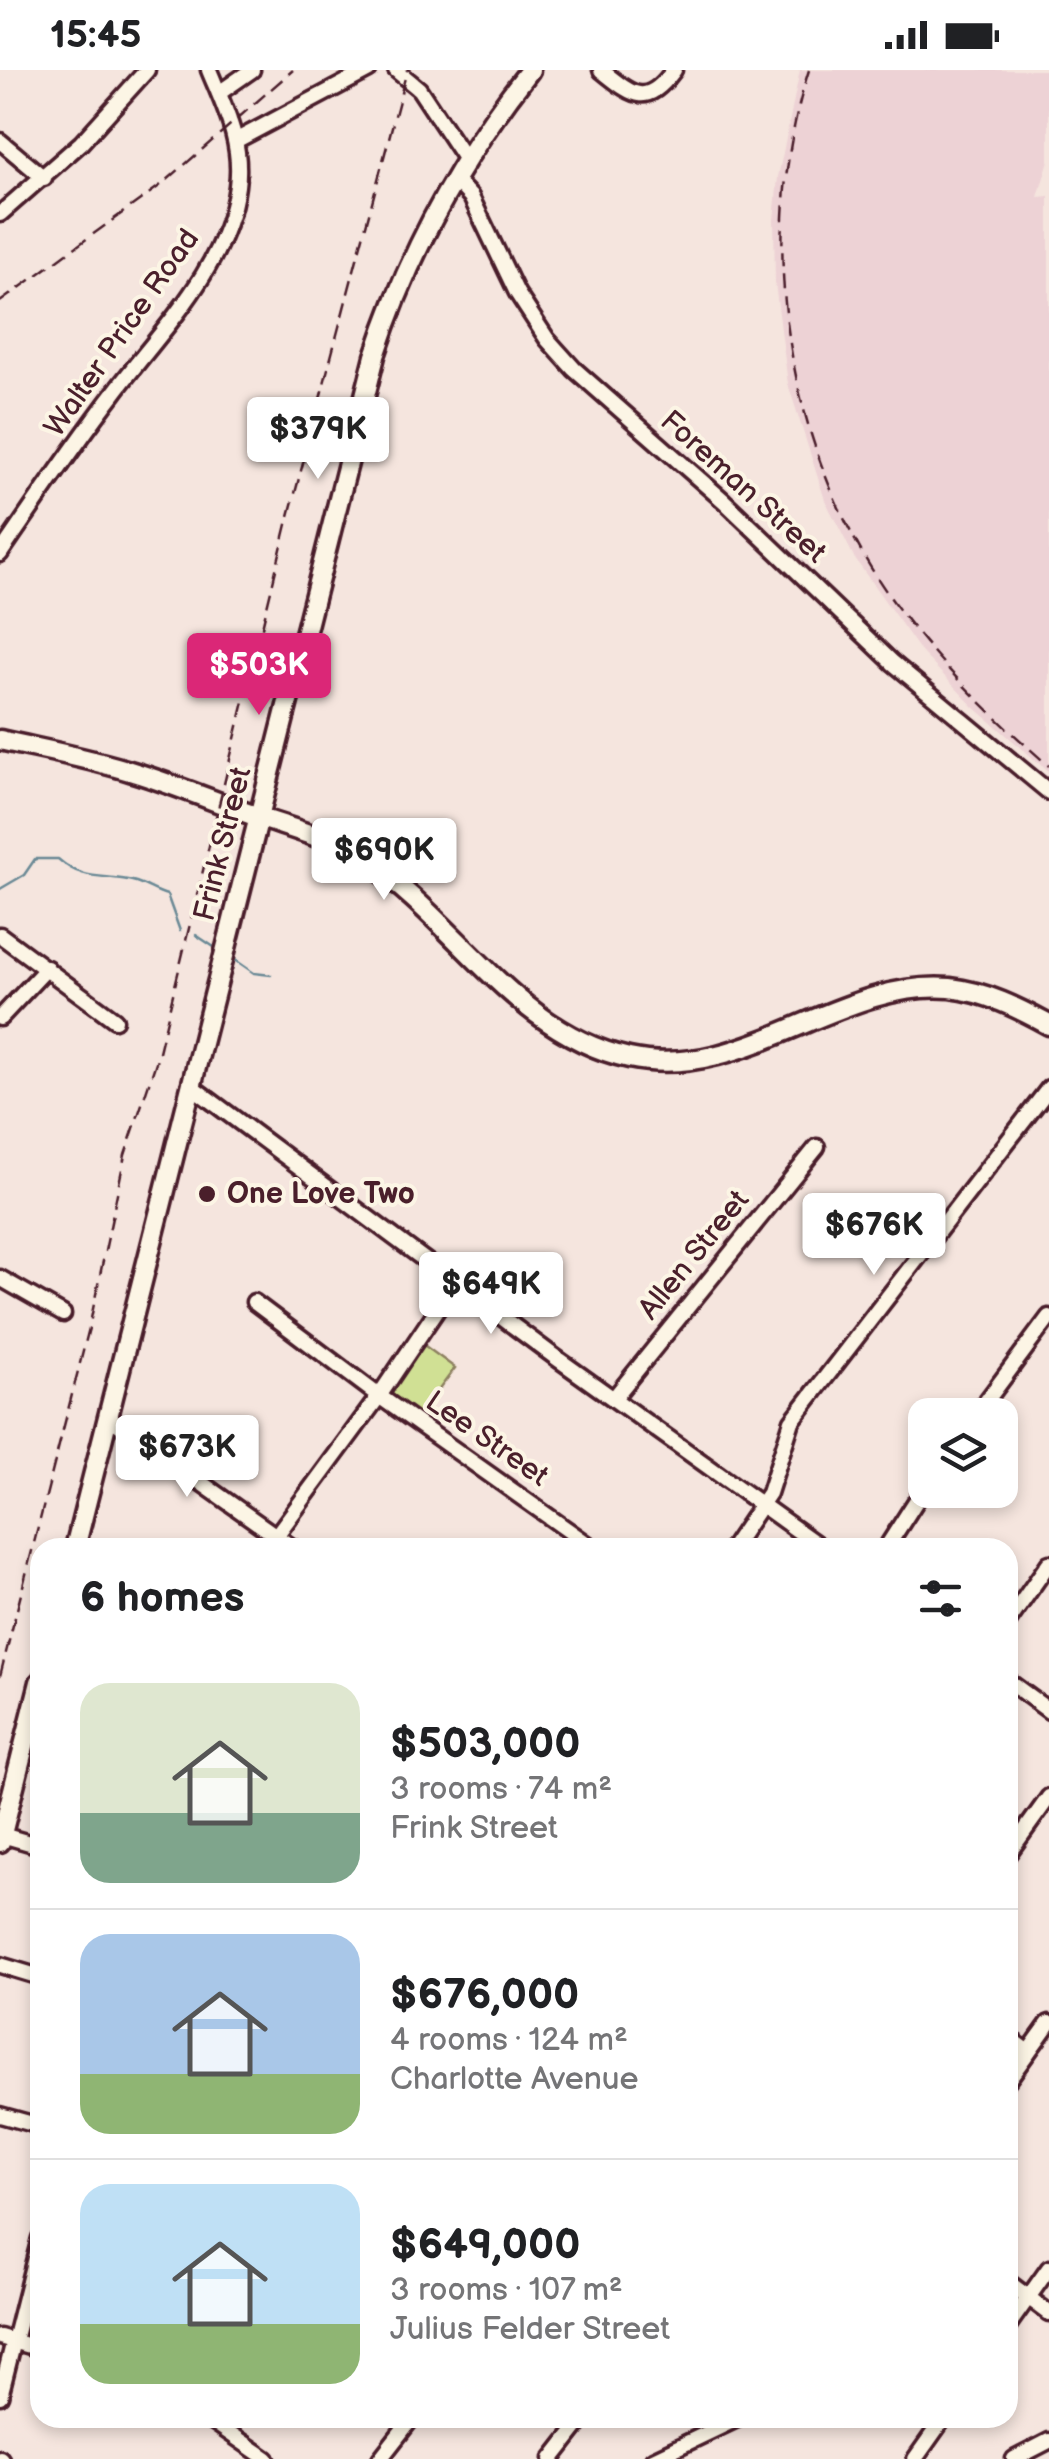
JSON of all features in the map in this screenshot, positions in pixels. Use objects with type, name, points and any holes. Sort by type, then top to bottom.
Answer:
[{"type":"main road","name":"Frink Street","points":[[77,1538],[375,356],[410,262],[454,178],[530,70]]},
{"type":"main road","points":[[0,740],[134,772],[362,858],[407,890],[538,1016],[586,1042],[633,1059],[658,1061],[723,1054],[842,1009],[917,990],[948,988],[986,995],[1049,1025]]},
{"type":"main road","points":[[1,1829],[30,1720]]},
{"type":"street","points":[[0,214],[44,178],[147,70]]},
{"type":"street","name":"Walter Price Road","points":[[0,554],[206,270],[224,238],[237,187],[237,140],[209,70]]},
{"type":"street","points":[[219,94],[252,70]]},
{"type":"street","points":[[237,140],[369,70]]},
{"type":"street","points":[[396,70],[419,90],[466,160]]},
{"type":"street","points":[[601,70],[642,96],[657,90],[674,70]]},
{"type":"street","points":[[0,141],[44,178]]},
{"type":"street","name":"Foreman Street","points":[[454,178],[471,197],[516,293],[546,338],[574,369],[736,512],[892,663],[1049,792]]},
{"type":"street","points":[[0,935],[116,1020]]},
{"type":"street","points":[[0,1018],[47,968]]},
{"type":"street","points":[[190,1086],[455,1284],[808,1538]]},
{"type":"street","points":[[739,1538],[763,1505],[792,1421],[1049,1088]]},
{"type":"street","name":"Allen Street","points":[[614,1398],[817,1147]]},
{"type":"street","points":[[0,1278],[63,1314]]},
{"type":"street","points":[[275,1538],[455,1284]]},
{"type":"street","name":"Lee Street","points":[[254,1302],[579,1538]]},
{"type":"street","points":[[989,1398],[1049,1317]]},
{"type":"street","points":[[108,1416],[267,1538]]},
{"type":"street","points":[[892,1538],[912,1508]]},
{"type":"street","points":[[1018,1607],[1049,1562]]},
{"type":"street","points":[[1018,1688],[1049,1710]]},
{"type":"street","points":[[1018,1840],[1049,1798]]},
{"type":"street","points":[[1,1829],[30,1842]]},
{"type":"street","points":[[0,1965],[30,1973]]},
{"type":"street","points":[[1018,2066],[1049,2024]]},
{"type":"street","points":[[1018,2044],[1028,2052]]},
{"type":"street","points":[[0,2115],[30,2123]]},
{"type":"street","points":[[1018,2312],[1049,2268]]},
{"type":"street","points":[[0,2396],[8,2339],[30,2270]]},
{"type":"street","points":[[1018,2290],[1049,2313]]},
{"type":"street","points":[[222,2428],[267,2459]]},
{"type":"street","points":[[380,2459],[404,2428]]},
{"type":"street","points":[[552,2459],[576,2428]]},
{"type":"street","points":[[654,2459],[713,2428]]},
{"type":"street","points":[[915,2459],[937,2428]]},
{"type":"street","points":[[1014,2459],[1049,2442]]},
{"type":"shaded area","points":[[800,70],[1049,70],[1049,160],[1038,197],[1049,196],[1049,772],[974,707],[922,653],[855,559],[825,500],[788,384],[775,283],[778,177]]},
{"type":"green space","points":[[421,1343],[455,1368],[417,1419],[384,1394]]},
{"type":"waterway","points":[[0,889],[24,875],[35,859],[58,859],[77,871],[125,879],[167,895],[180,931]]},
{"type":"waterway","points":[[196,935],[220,951]]},
{"type":"waterway","points":[[231,957],[254,973],[271,975]]},
{"type":"railway","points":[[0,302],[165,182],[293,70]]},
{"type":"railway","points":[[35,1538],[89,1328],[125,1155],[158,1056],[289,516],[407,70]]},
{"type":"railway","points":[[809,70],[792,136],[784,203],[783,272],[790,341],[804,409],[825,474],[853,536],[905,618],[963,685],[1049,766]]},
{"type":"railway","points":[[0,1676],[30,1559]]},
{"type":"place","name":"One Love Two","points":[[207,1194]]}]
